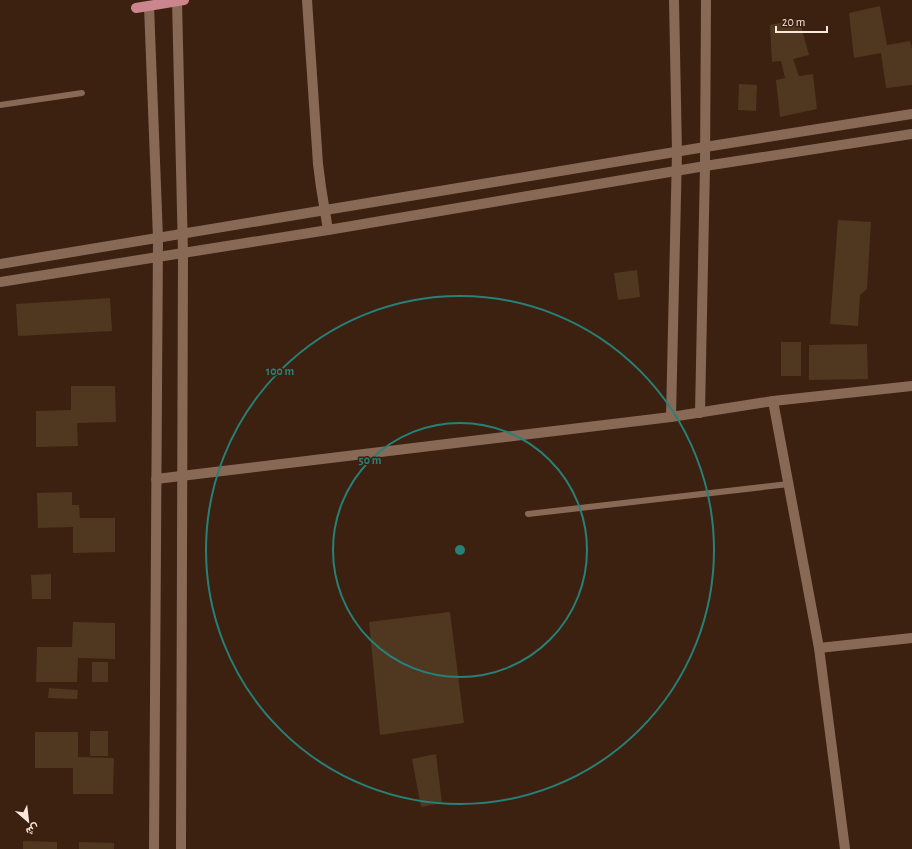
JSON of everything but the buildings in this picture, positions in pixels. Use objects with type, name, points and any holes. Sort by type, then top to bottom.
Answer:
[{"type":"main road","points":[[136,8],[181,1]]},
{"type":"street","points":[[308,0],[318,164],[328,230]]},
{"type":"street","points":[[671,417],[677,152],[674,0]]},
{"type":"street","points":[[700,413],[705,166],[706,0]]},
{"type":"street","points":[[181,1],[183,234],[181,849]]},
{"type":"street","points":[[149,6],[158,238],[154,849]]},
{"type":"street","points":[[0,264],[912,114]]},
{"type":"street","points":[[0,282],[328,230],[705,166],[912,134]]},
{"type":"street","points":[[156,479],[671,417],[773,401],[912,386]]},
{"type":"street","points":[[773,401],[819,648],[845,849]]},
{"type":"street","points":[[819,648],[912,638]]},
{"type":"lane","points":[[0,105],[82,93]]},
{"type":"lane","points":[[528,514],[789,484]]}]
